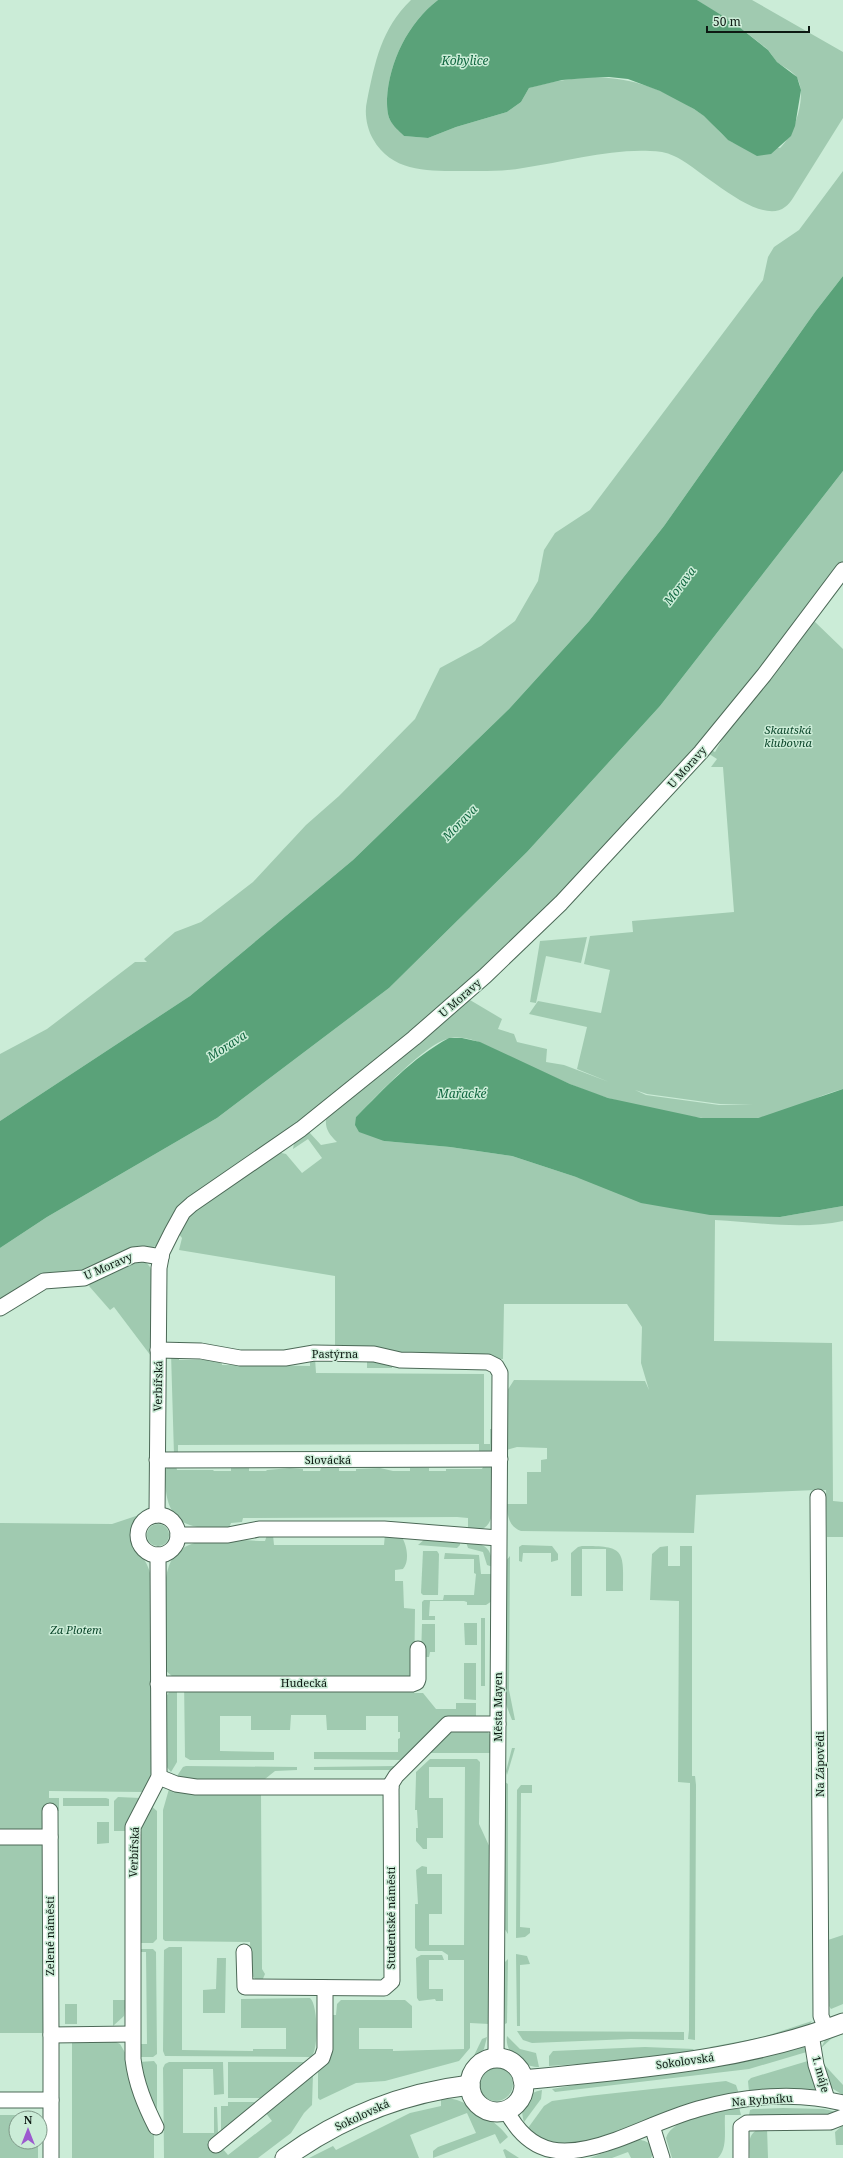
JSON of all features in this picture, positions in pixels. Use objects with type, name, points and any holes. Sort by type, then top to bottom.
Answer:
[{"type":"main road","name":"Sokolovská","points":[[523,2080],[726,2055],[818,2032],[843,2023]]},
{"type":"main road","points":[[496,2058],[505,2060],[514,2065],[523,2080],[521,2097],[513,2106],[506,2110],[495,2111],[482,2107],[472,2096],[470,2085],[472,2074],[479,2065],[488,2060],[496,2058]]},
{"type":"main road","name":"Sokolovská","points":[[285,2158],[326,2132],[365,2112],[408,2097],[445,2088],[470,2085]]},
{"type":"street","name":"U Moravy","points":[[0,1308],[44,1281],[84,1278],[133,1255],[143,1254],[161,1257],[178,1221],[192,1204],[301,1129],[414,1038],[485,976],[561,903],[701,752],[764,675],[843,570]]},
{"type":"street","name":"Verbířská","points":[[157,1515],[159,1268],[161,1257]]},
{"type":"street","name":"Pastýrna","points":[[158,1350],[201,1351],[240,1358],[285,1358],[309,1353],[329,1353],[374,1354],[400,1360],[488,1362]]},
{"type":"street","name":"Města Mayen","points":[[488,1362],[496,1366],[501,1377],[498,1538],[496,2058]]},
{"type":"street","name":"Slovácká","points":[[157,1460],[500,1459]]},
{"type":"street","name":"Na Zápovědi","points":[[818,1497],[821,2016],[818,2032]]},
{"type":"street","points":[[157,1515],[166,1517],[174,1522],[178,1535],[177,1543],[172,1549],[166,1554],[158,1555],[150,1554],[144,1549],[139,1543],[138,1535],[139,1528],[143,1521],[157,1515]]},
{"type":"street","points":[[178,1535],[228,1535],[259,1529],[384,1529],[498,1538]]},
{"type":"street","name":"Verbířská","points":[[156,2127],[142,2098],[134,2073],[132,2034],[133,1827],[159,1777],[158,1555]]},
{"type":"street","name":"Hudecká","points":[[158,1684],[412,1684],[417,1682],[418,1679],[418,1649]]},
{"type":"street","points":[[159,1777],[176,1784],[196,1787],[391,1787],[396,1776],[448,1724],[498,1724]]},
{"type":"street","name":"Studentské náměstí","points":[[244,1952],[245,1987],[384,1988],[392,1981],[391,1787]]},
{"type":"street","name":"Zelené náměstí","points":[[50,1810],[51,2158]]},
{"type":"street","points":[[0,1837],[50,1836]]},
{"type":"street","points":[[216,2145],[322,2058],[325,2052],[326,1988]]},
{"type":"street","name":"1. máje","points":[[818,2032],[816,2065],[828,2099],[843,2103]]},
{"type":"street","points":[[51,2035],[132,2034]]},
{"type":"street","name":"Na Rybníku","points":[[506,2110],[514,2127],[532,2147],[562,2156],[585,2153],[697,2109],[744,2099],[789,2097],[828,2099]]},
{"type":"street","points":[[0,2100],[51,2100]]},
{"type":"street","name":"Na Rybníku","points":[[741,2158],[741,2127],[746,2123],[830,2122],[843,2117]]},
{"type":"street","points":[[652,2126],[662,2158]]},
{"type":"green space","points":[[411,0],[438,0],[427,9],[409,32],[396,57],[392,71],[387,99],[389,118],[404,136],[428,138],[456,127],[507,112],[521,102],[529,88],[553,82],[598,78],[619,79],[661,91],[703,115],[727,139],[737,144],[780,148],[790,134],[798,114],[801,94],[800,85],[796,76],[778,63],[767,49],[759,42],[697,0],[752,0],[843,52],[843,118],[791,200],[785,207],[774,211],[760,209],[745,203],[685,162],[671,155],[653,151],[618,152],[586,156],[523,168],[498,171],[433,170],[410,167],[389,158],[380,150],[369,131],[366,111],[373,73],[386,34],[401,11]]},
{"type":"green space","points":[[843,171],[843,276],[815,312],[664,526],[589,621],[509,709],[353,860],[190,996],[0,1121],[0,1054],[47,1029],[135,962],[147,962],[144,959],[175,932],[201,922],[253,882],[306,825],[339,796],[415,719],[440,668],[481,646],[515,621],[538,581],[544,550],[555,533],[590,510],[763,280],[768,257],[774,247],[799,230]]},
{"type":"green space","points":[[843,471],[843,565],[793,632],[639,814],[486,969],[318,1110],[187,1202],[156,1246],[0,1304],[0,1248],[47,1217],[217,1118],[389,988],[527,852],[660,706]]},
{"type":"green space","name":"Skautská klubovna","points":[[814,621],[843,649],[843,1089],[768,1116],[739,1119],[701,1118],[662,1112],[595,1094],[503,1054],[482,1043],[467,1039],[451,1038],[429,1049],[415,1060],[356,1117],[384,1141],[450,1147],[512,1156],[576,1177],[780,1217],[843,1206],[843,1221],[827,1224],[779,1225],[715,1220],[714,1341],[832,1343],[833,1501],[843,1502],[843,1537],[827,1537],[826,1490],[696,1495],[694,1533],[521,1531],[511,1524],[508,1516],[507,1504],[527,1504],[527,1472],[541,1472],[541,1460],[547,1459],[547,1448],[517,1447],[506,1450],[507,1391],[514,1380],[645,1381],[649,1390],[641,1363],[642,1327],[627,1304],[504,1304],[503,1359],[400,1357],[395,1355],[393,1350],[335,1349],[335,1276],[179,1250],[182,1238],[178,1233],[195,1206],[277,1152],[286,1154],[302,1173],[322,1158],[308,1139],[293,1149],[294,1143],[309,1132],[321,1145],[337,1142],[328,1131],[326,1118],[421,1037],[428,1036],[470,1000],[502,1019],[498,1029],[514,1034],[517,1042],[547,1049],[546,1062],[564,1065],[609,1082],[577,1069],[587,1027],[529,1014],[538,1001],[601,1013],[610,970],[584,964],[590,936],[633,932],[632,921],[734,912],[723,767],[711,767],[717,759],[706,752],[709,749],[715,752],[728,729]],"holes":[[[635,1090],[647,1094],[720,1104],[753,1104],[719,1105],[646,1095]]]},
{"type":"green space","points":[[587,937],[581,963],[546,956],[536,1003],[530,1002],[540,941]]},
{"type":"green space","points":[[136,1260],[142,1261],[149,1265],[152,1274],[151,1356],[114,1307],[110,1310],[89,1286],[91,1282]]},
{"type":"green space","points":[[171,1353],[179,1353],[179,1360],[221,1360],[222,1365],[310,1366],[310,1358],[315,1358],[316,1373],[484,1374],[484,1444],[490,1444],[490,1429],[492,1429],[493,1449],[491,1452],[479,1454],[479,1444],[178,1445],[178,1454],[174,1455]]},
{"type":"green space","points":[[367,1359],[377,1360],[377,1363],[392,1363],[392,1368],[367,1368]]},
{"type":"green space","points":[[171,1464],[176,1466],[177,1470],[214,1471],[231,1471],[231,1468],[249,1468],[249,1471],[266,1471],[290,1468],[303,1469],[303,1471],[320,1471],[321,1468],[339,1468],[339,1471],[356,1471],[356,1469],[380,1468],[393,1471],[410,1471],[410,1468],[429,1468],[429,1471],[446,1471],[446,1469],[482,1469],[484,1465],[490,1466],[493,1470],[493,1510],[488,1524],[484,1528],[468,1531],[468,1518],[457,1517],[243,1518],[242,1522],[231,1523],[229,1528],[199,1527],[187,1524],[179,1519],[172,1511],[165,1487],[165,1470]]},
{"type":"green space","name":"Za Plotem","points":[[142,1514],[136,1524],[134,1540],[151,1576],[152,1771],[144,1792],[49,1791],[49,1798],[59,1798],[59,1811],[46,1811],[43,1830],[0,1833],[0,1523],[112,1524]]},
{"type":"green space","points":[[158,1524],[166,1527],[169,1535],[166,1543],[158,1546],[150,1543],[147,1535],[150,1527]]},
{"type":"green space","points":[[385,1534],[401,1536],[407,1552],[406,1562],[403,1569],[395,1570],[395,1581],[403,1581],[404,1608],[415,1609],[414,1693],[423,1693],[436,1709],[456,1709],[456,1703],[476,1703],[476,1717],[403,1760],[314,1759],[314,1752],[398,1752],[398,1739],[400,1738],[400,1732],[398,1732],[398,1716],[366,1716],[366,1730],[327,1730],[326,1715],[291,1715],[290,1730],[251,1730],[251,1716],[220,1716],[220,1751],[274,1752],[274,1760],[190,1760],[185,1757],[184,1678],[173,1677],[165,1670],[164,1599],[167,1571],[172,1558],[186,1546],[198,1542],[216,1540],[265,1541],[267,1535],[273,1535],[274,1545],[384,1545]]},
{"type":"green space","points":[[425,1539],[460,1541],[460,1545],[457,1548],[418,1545]]},
{"type":"green space","points":[[466,1542],[478,1544],[486,1548],[491,1555],[493,1567],[487,1565],[483,1552],[468,1548]]},
{"type":"green space","points":[[522,1545],[552,1546],[558,1554],[558,1560],[551,1562],[551,1553],[523,1553],[522,1562],[519,1561],[519,1547]]},
{"type":"green space","points":[[668,1546],[668,1566],[680,1566],[680,1546],[692,1546],[692,1776],[695,1776],[696,1785],[695,2040],[688,2039],[690,1783],[678,1782],[679,1601],[650,1600],[652,1554],[660,1547]]},
{"type":"green space","points":[[578,1547],[606,1547],[614,1549],[619,1553],[622,1558],[623,1566],[623,1591],[606,1591],[606,1549],[582,1549],[582,1596],[571,1596],[571,1553]]},
{"type":"green space","points":[[423,1551],[437,1551],[439,1554],[438,1595],[423,1595],[421,1593]]},
{"type":"green space","points":[[445,1553],[479,1555],[481,1574],[492,1574],[492,1601],[486,1605],[467,1605],[467,1602],[464,1601],[430,1601],[429,1616],[435,1616],[435,1620],[422,1620],[422,1602],[424,1600],[443,1600],[444,1595],[474,1595],[476,1574],[474,1573],[474,1559],[444,1559]]},
{"type":"green space","points":[[510,1556],[509,1690],[515,1720],[512,1720],[505,1702],[505,1562]]},
{"type":"green space","points":[[481,1618],[485,1618],[485,1686],[481,1686]]},
{"type":"green space","points":[[464,1623],[477,1623],[477,1645],[465,1645]]},
{"type":"green space","points":[[422,1624],[435,1624],[435,1652],[430,1652],[429,1657],[421,1657]]},
{"type":"green space","points":[[464,1663],[476,1663],[476,1700],[464,1699]]},
{"type":"green space","points":[[177,1689],[177,1762],[171,1772],[166,1766],[165,1698],[170,1691]]},
{"type":"green space","points":[[486,1730],[492,1737],[491,1753],[428,1753],[448,1732]]},
{"type":"green space","points":[[512,1748],[515,1748],[507,1775],[506,1771]]},
{"type":"green space","points":[[430,1759],[477,1759],[480,1762],[479,1824],[491,1850],[489,2024],[470,2023],[470,2048],[459,2061],[385,2081],[356,2083],[320,2100],[318,2098],[318,2070],[329,2015],[336,2015],[337,2004],[341,2000],[405,2000],[412,2006],[412,2028],[359,2028],[359,2049],[393,2049],[393,2051],[464,2049],[464,1960],[448,1960],[448,1955],[442,1951],[418,1951],[415,1948],[415,1904],[418,1904],[416,1870],[422,1866],[427,1867],[427,1874],[442,1874],[442,1914],[429,1914],[429,1945],[464,1945],[465,1767],[429,1767],[429,1798],[443,1798],[443,1838],[427,1838],[427,1849],[423,1849],[416,1841],[416,1828],[418,1828],[417,1810],[415,1810],[416,1772]]},
{"type":"green space","points":[[396,1766],[393,1770],[314,1770],[314,1767]]},
{"type":"green space","points":[[183,1767],[297,1767],[297,1770],[275,1771],[265,1779],[200,1780],[177,1776]]},
{"type":"green space","points":[[505,1782],[508,1784],[508,1934],[504,1928]]},
{"type":"green space","points":[[521,1785],[532,1785],[532,1793],[521,1793],[520,1927],[530,1928],[530,1933],[525,1937],[516,1938],[517,1790]]},
{"type":"green space","points":[[169,1789],[261,1792],[262,1969],[265,1974],[262,1981],[256,1980],[251,1974],[250,1942],[165,1941],[163,1939],[163,1810]]},
{"type":"green space","points":[[118,1797],[140,1798],[128,1831],[114,1831],[114,1801]]},
{"type":"green space","points":[[63,1798],[106,1798],[109,1799],[109,1806],[63,1806]]},
{"type":"green space","points":[[150,1805],[157,1811],[157,1939],[153,1943],[140,1943],[140,1832]]},
{"type":"green space","points":[[97,1822],[109,1822],[109,1843],[97,1844]]},
{"type":"green space","points":[[0,1842],[40,1844],[44,1847],[48,2033],[0,2033]]},
{"type":"green space","points":[[843,1935],[843,2004],[831,2009],[829,2006],[828,1940]]},
{"type":"green space","points":[[169,1947],[182,1947],[182,2050],[253,2051],[253,2049],[286,2049],[286,2028],[241,2028],[241,1999],[310,1998],[313,2002],[316,2018],[315,2046],[314,2053],[311,2057],[165,2056],[163,2051],[164,1950]]},
{"type":"green space","points":[[139,1949],[153,1949],[156,1952],[157,2054],[153,2057],[139,2057],[139,2047],[141,2044],[147,2044],[146,1952],[140,1952]]},
{"type":"green space","points":[[516,1954],[527,1956],[530,1964],[520,1965],[520,2026],[517,2026]]},
{"type":"green space","points":[[421,1955],[442,1955],[444,1960],[429,1960],[429,1989],[443,1989],[443,2001],[436,2001],[435,1999],[419,2001],[417,1998],[416,1958]]},
{"type":"green space","points":[[217,1958],[226,1958],[225,2013],[203,2013],[203,1990],[216,1989]]},
{"type":"green space","points":[[508,1959],[507,2023],[505,2024],[503,1964]]},
{"type":"green space","points":[[113,2000],[126,2000],[124,2016],[113,2026]]},
{"type":"green space","points":[[65,2004],[77,2004],[77,2024],[65,2024]]},
{"type":"green space","points":[[812,2021],[808,2026],[754,2041],[711,2049],[710,2047],[763,2037]]},
{"type":"green space","points":[[843,2030],[843,2034],[831,2039],[821,2048],[826,2038]]},
{"type":"green space","points":[[517,2031],[684,2032],[684,2040],[631,2039],[532,2043],[523,2040]]},
{"type":"green space","points":[[507,2036],[520,2049],[536,2053],[539,2067],[527,2065],[516,2058],[509,2048]]},
{"type":"green space","points":[[487,2037],[484,2049],[470,2064],[482,2039]]},
{"type":"green space","points":[[72,2041],[114,2041],[120,2044],[127,2056],[149,2125],[154,2135],[154,2158],[72,2158]]},
{"type":"green space","points":[[807,2045],[810,2051],[749,2069],[555,2092],[552,2089]]},
{"type":"green space","points":[[645,2047],[694,2049],[691,2052],[625,2061],[549,2066],[549,2056],[553,2051]]},
{"type":"green space","points":[[811,2060],[817,2091],[749,2092],[748,2081],[751,2078]]},
{"type":"green space","points":[[820,2060],[843,2085],[843,2095],[830,2087]]},
{"type":"green space","points":[[154,2061],[157,2065],[157,2115],[145,2088],[139,2062]]},
{"type":"green space","points":[[169,2062],[223,2062],[224,2094],[214,2095],[213,2069],[183,2069],[183,2133],[214,2133],[214,2107],[217,2107],[218,2133],[223,2134],[222,2148],[228,2155],[272,2121],[265,2112],[313,2074],[312,2105],[304,2113],[291,2133],[258,2158],[164,2158],[163,2068],[165,2064]]},
{"type":"green space","points":[[228,2062],[305,2062],[261,2098],[228,2098]]},
{"type":"green space","points":[[496,2067],[508,2072],[513,2084],[508,2096],[496,2101],[484,2096],[479,2084],[484,2072]]},
{"type":"green space","points":[[726,2081],[736,2085],[739,2094],[573,2147],[541,2141],[528,2128],[544,2106],[552,2101]]},
{"type":"green space","points":[[542,2090],[541,2099],[524,2122],[522,2111],[525,2102],[531,2094]]},
{"type":"green space","points":[[441,2099],[455,2099],[463,2102],[492,2121],[508,2137],[500,2144],[495,2134],[433,2158],[433,2151],[438,2147],[476,2133],[467,2113],[410,2135],[419,2158],[309,2158],[333,2146],[336,2150],[410,2113],[441,2106]]},
{"type":"green space","points":[[228,2102],[261,2102],[227,2130],[221,2130],[221,2106],[228,2106]]},
{"type":"green space","points":[[739,2107],[741,2115],[725,2115],[725,2138],[723,2149],[718,2158],[672,2158],[666,2138],[670,2131],[677,2125],[698,2116]]},
{"type":"green space","points":[[753,2109],[824,2109],[837,2112],[833,2115],[749,2115],[750,2110]]},
{"type":"green space","points":[[0,2115],[8,2115],[8,2150],[38,2150],[38,2158],[0,2158]]},
{"type":"green space","points":[[843,2125],[843,2145],[836,2145],[835,2132]]},
{"type":"green space","points":[[767,2128],[768,2158],[750,2158],[751,2136],[756,2130]]},
{"type":"green space","points":[[638,2140],[645,2141],[650,2145],[653,2151],[651,2158],[631,2158],[628,2152],[612,2158],[590,2158]]},
{"type":"green space","points":[[505,2149],[519,2158],[506,2158],[503,2150]]},
{"type":"water","name":"Kobylice","points":[[438,0],[697,0],[734,23],[768,50],[777,62],[797,77],[801,90],[795,126],[791,136],[771,154],[757,156],[728,140],[704,116],[694,109],[660,91],[628,79],[609,77],[562,80],[529,88],[521,102],[507,112],[456,127],[428,138],[404,136],[389,118],[387,99],[392,71],[396,57],[409,32],[427,9]]},
{"type":"water","name":"Morava","points":[[843,276],[843,471],[660,706],[527,852],[389,988],[217,1118],[47,1217],[0,1248],[0,1121],[190,996],[353,860],[509,709],[589,621],[664,526],[815,312]]},
{"type":"water","name":"Mařacké","points":[[449,1038],[462,1038],[480,1042],[570,1084],[608,1098],[701,1118],[758,1118],[843,1089],[843,1206],[780,1217],[710,1215],[641,1203],[576,1177],[512,1156],[450,1147],[384,1141],[359,1132],[355,1125],[356,1117],[411,1064]]}]
